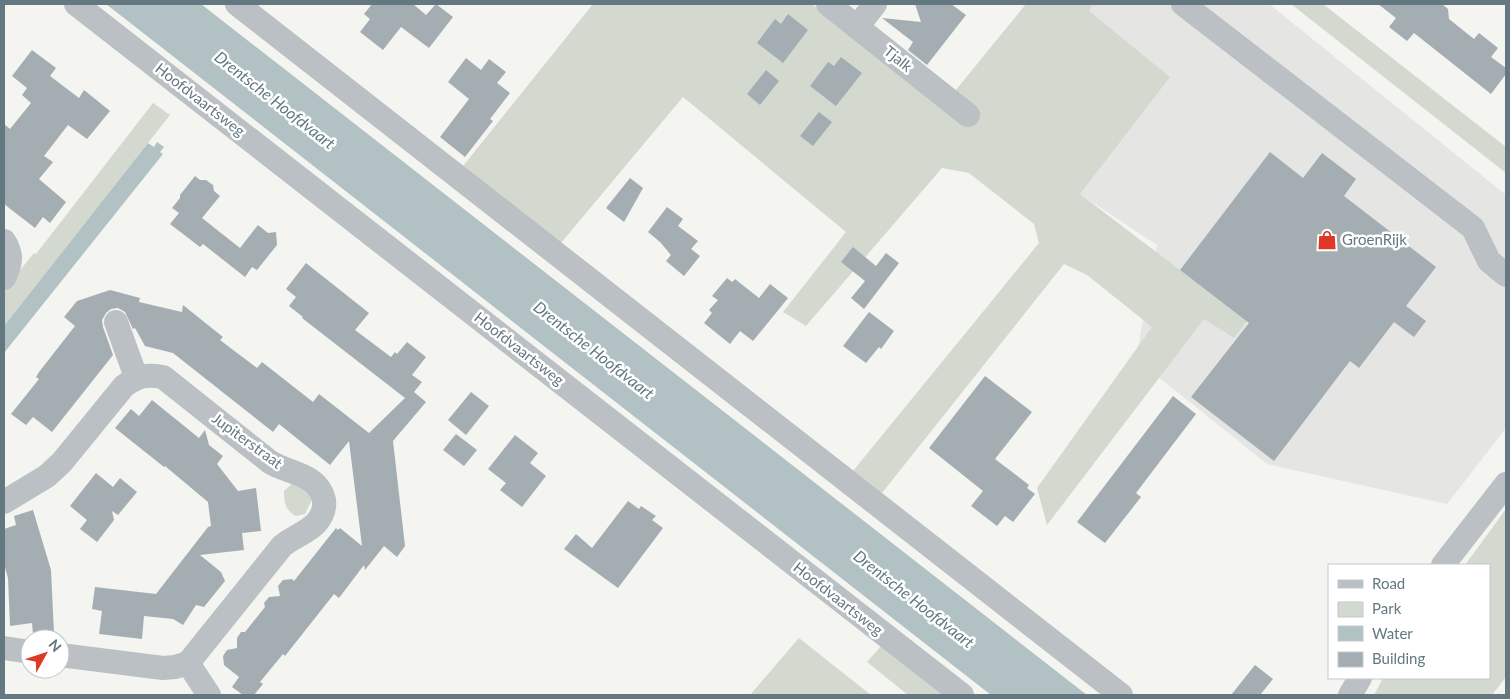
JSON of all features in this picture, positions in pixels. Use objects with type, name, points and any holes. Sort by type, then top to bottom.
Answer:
[{"type":"street","name":"Hoofdvaartsweg","points":[[76,4],[962,695]]},
{"type":"street","points":[[237,4],[1121,695]]},
{"type":"street","name":"Tjalk","points":[[828,4],[968,115]]},
{"type":"street","points":[[857,27],[875,4]]},
{"type":"street","points":[[1183,4],[1474,228],[1489,262],[1506,275]]},
{"type":"street","points":[[4,241],[10,254],[10,266],[4,278]]},
{"type":"street","points":[[4,502],[47,476],[68,455],[124,386],[136,377],[116,322]]},
{"type":"street","name":"Jupiterstraat","points":[[136,377],[151,375],[163,377],[270,462],[280,468],[303,475],[315,482],[322,492],[325,504],[323,513],[316,523],[290,538],[282,546],[188,663]]},
{"type":"street","points":[[1444,564],[1506,484]]},
{"type":"street","points":[[4,648],[20,650]]},
{"type":"street","points":[[70,656],[164,668],[188,663],[209,695]]},
{"type":"street","points":[[1350,695],[1359,679]]},
{"type":"shaded area","points":[[1045,4],[1269,4],[1506,195],[1506,428],[1447,504],[1267,464],[1136,359],[1157,245],[957,113]]},
{"type":"green space","points":[[593,4],[812,4],[942,107],[1026,4],[1092,4],[1089,11],[1170,77],[1080,194],[1247,321],[1234,338],[1204,319],[1047,525],[1037,488],[1152,327],[1087,275],[1064,264],[882,493],[853,471],[1039,243],[1034,224],[969,173],[942,168],[806,326],[783,312],[846,232],[683,97],[561,243],[463,166]]},
{"type":"green space","points":[[1291,4],[1323,4],[1506,147],[1506,173]]},
{"type":"green space","points":[[153,103],[170,115],[4,326],[4,290],[34,253],[36,254]]},
{"type":"green space","points":[[294,482],[309,491],[312,500],[305,514],[296,516],[288,509],[284,495],[284,491]]},
{"type":"green space","points":[[1506,509],[1506,677],[1492,695],[1374,695],[1382,679],[1490,679],[1490,564],[1466,564]]},
{"type":"green space","points":[[799,638],[871,695],[750,695]]},
{"type":"green space","points":[[882,645],[946,695],[908,695],[867,662]]},
{"type":"water","name":"Drentsche Hoofdvaart","points":[[106,4],[201,4],[1087,695],[991,695]]},
{"type":"water","points":[[157,142],[164,147],[160,152],[163,154],[4,353],[4,326],[148,143],[154,147]]},
{"type":"building","points":[[372,4],[413,4],[426,15],[436,4],[453,17],[429,48],[401,27],[383,50],[360,32],[370,19],[364,14]]},
{"type":"building","points":[[915,4],[951,4],[966,15],[927,65],[908,50],[913,42],[882,18],[921,22]]},
{"type":"building","points":[[1378,4],[1442,4],[1448,9],[1449,19],[1474,39],[1479,33],[1498,48],[1491,57],[1506,68],[1506,74],[1491,94],[1414,33],[1407,41],[1389,27],[1396,18]]},
{"type":"building","points":[[788,14],[808,30],[783,63],[757,43],[775,19],[781,24]]},
{"type":"building","points":[[32,50],[56,68],[50,76],[79,98],[84,90],[110,111],[87,139],[68,125],[44,156],[53,162],[39,179],[66,202],[50,223],[43,217],[35,228],[4,204],[4,124],[10,129],[31,103],[22,95],[27,88],[12,76]]},
{"type":"building","points":[[841,57],[862,73],[836,106],[810,86],[828,62],[834,66]]},
{"type":"building","points":[[466,58],[481,70],[489,59],[506,72],[497,83],[510,93],[490,119],[493,121],[465,157],[440,137],[469,99],[448,82]]},
{"type":"building","points":[[766,70],[779,81],[760,105],[747,94]]},
{"type":"building","points":[[819,112],[832,122],[813,146],[800,136]]},
{"type":"building","points":[[1270,152],[1303,178],[1322,153],[1356,179],[1344,196],[1436,267],[1406,306],[1426,321],[1414,337],[1394,322],[1359,368],[1350,361],[1274,461],[1191,397],[1249,323],[1180,270]]},
{"type":"building","points":[[195,176],[213,185],[214,191],[220,196],[202,218],[240,248],[258,225],[268,233],[276,232],[277,245],[257,270],[252,267],[245,277],[203,244],[200,247],[170,224],[179,213],[172,208]]},
{"type":"building","points":[[630,178],[643,188],[624,222],[606,208]]},
{"type":"building","points":[[667,207],[683,219],[678,226],[698,241],[691,249],[700,256],[684,276],[666,261],[671,255],[648,232]]},
{"type":"building","points":[[853,247],[876,266],[886,253],[899,263],[864,309],[851,298],[865,281],[841,262]]},
{"type":"building","points":[[306,263],[369,313],[355,330],[391,357],[395,352],[397,354],[407,342],[426,357],[412,375],[422,382],[414,392],[426,402],[393,441],[405,546],[397,557],[384,546],[365,570],[364,565],[339,598],[334,594],[285,656],[283,654],[260,682],[263,684],[254,695],[243,695],[232,687],[239,677],[224,665],[223,656],[227,650],[237,648],[237,638],[241,632],[245,632],[265,607],[264,603],[269,597],[280,596],[278,586],[283,580],[292,579],[294,581],[336,528],[338,530],[340,528],[362,546],[349,441],[330,465],[279,424],[273,432],[173,353],[145,346],[135,328],[133,329],[125,312],[118,308],[111,309],[102,320],[113,355],[52,432],[33,417],[26,425],[11,414],[39,379],[36,377],[39,372],[75,326],[64,317],[77,301],[110,290],[140,298],[139,302],[182,312],[183,305],[223,337],[220,340],[257,368],[262,362],[313,402],[319,394],[369,433],[405,398],[289,306],[296,297],[286,289]]},
{"type":"building","points":[[727,278],[732,282],[735,279],[759,298],[770,284],[788,298],[753,341],[740,331],[730,344],[704,323],[712,313],[709,310],[718,300],[712,296]]},
{"type":"building","points":[[869,312],[894,331],[881,349],[879,347],[866,363],[843,346]]},
{"type":"building","points":[[985,376],[1032,412],[995,459],[1029,485],[1027,488],[1035,494],[1013,522],[1005,516],[997,526],[971,506],[983,491],[929,448]]},
{"type":"building","points":[[471,392],[489,406],[466,435],[448,420]]},
{"type":"building","points":[[1173,396],[1196,414],[1136,493],[1141,497],[1105,543],[1077,522]]},
{"type":"building","points":[[152,400],[199,438],[205,430],[209,445],[223,456],[217,464],[238,491],[256,488],[261,531],[242,533],[244,550],[200,555],[221,572],[225,581],[204,607],[196,605],[183,625],[173,619],[144,616],[142,639],[99,634],[102,611],[92,609],[95,587],[156,594],[208,527],[211,526],[208,502],[115,428],[131,409],[139,416]]},
{"type":"building","points":[[456,434],[477,450],[464,466],[443,450]]},
{"type":"building","points":[[515,435],[538,453],[530,463],[546,476],[522,507],[500,490],[506,483],[488,469]]},
{"type":"building","points":[[96,473],[113,487],[120,478],[137,492],[118,515],[112,511],[114,520],[97,542],[80,529],[87,520],[70,506]]},
{"type":"building","points":[[628,501],[639,509],[641,506],[656,516],[652,520],[663,528],[618,588],[564,549],[576,534],[592,548]]},
{"type":"building","points":[[33,510],[51,570],[54,629],[33,629],[32,623],[10,626],[8,578],[4,564],[4,529],[16,525],[14,516]]},
{"type":"building","points":[[1255,665],[1273,679],[1260,695],[1231,695]]},
{"type":"place","name":"GroenRijk","points":[[1327,240]]}]
